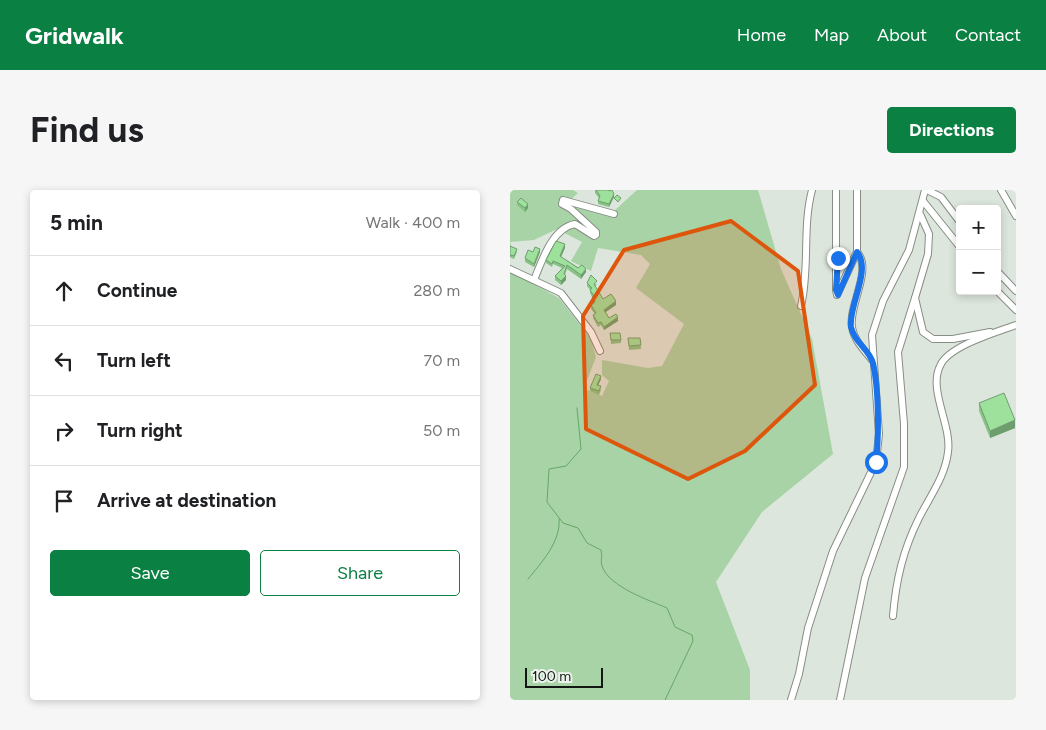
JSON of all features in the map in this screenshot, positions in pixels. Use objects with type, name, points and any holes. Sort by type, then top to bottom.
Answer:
[{"type":"street","points":[[800,306],[804,294],[805,235],[812,190]]},
{"type":"street","points":[[836,190],[837,294],[839,294],[857,252],[857,190]]},
{"type":"street","points":[[790,700],[799,674],[808,628],[833,551],[876,462],[879,434],[872,335],[878,314],[909,250],[926,190],[941,197],[956,217]]},
{"type":"street","points":[[1001,190],[1016,216]]},
{"type":"street","points":[[534,280],[559,232],[566,226],[574,224],[594,236],[596,234],[572,209],[562,204],[563,200],[614,214]]},
{"type":"street","points":[[923,201],[956,242]]},
{"type":"street","points":[[840,700],[865,578],[892,506],[904,467],[904,424],[898,352],[928,254],[929,234],[920,214]]},
{"type":"street","points":[[857,252],[861,256],[862,268],[851,326],[855,338],[873,361]]},
{"type":"street","points":[[510,269],[557,290],[567,298],[591,332],[600,351]]},
{"type":"street","points":[[1001,275],[1016,291]]},
{"type":"street","points":[[1001,295],[1016,310]]},
{"type":"street","points":[[914,298],[923,332],[933,339],[954,339],[1008,328]]},
{"type":"street","points":[[893,616],[898,570],[904,552],[943,474],[949,450],[936,376],[940,364],[956,350],[1016,325]]},
{"type":"highlighted area","points":[[731,221],[798,271],[815,385],[745,451],[688,479],[586,429],[583,316],[624,250]]},
{"type":"green space","points":[[510,190],[573,190],[578,193],[568,202],[614,211],[637,190],[758,190],[781,269],[812,339],[833,454],[762,512],[716,582],[750,670],[750,700],[510,700],[510,274],[511,272],[559,298],[591,339],[596,357],[583,391],[586,392],[588,390],[602,396],[609,381],[602,375],[602,360],[648,368],[662,366],[684,324],[636,288],[650,264],[641,255],[598,248],[591,271],[571,261],[582,242],[557,229],[534,240],[510,242]]},
{"type":"building","points":[[596,190],[612,190],[614,194],[609,204],[598,201],[600,196]]},
{"type":"building","points":[[617,195],[621,198],[618,202],[614,198]]},
{"type":"building","points":[[521,198],[528,204],[525,208],[517,202]]},
{"type":"building","points":[[556,241],[565,244],[560,256],[578,268],[582,265],[586,269],[581,275],[567,265],[564,274],[566,276],[561,281],[555,276],[565,266],[553,261],[552,264],[546,260]]},
{"type":"building","points":[[510,246],[517,249],[514,256],[511,255],[510,257]]},
{"type":"building","points":[[535,247],[540,249],[534,264],[525,258],[528,250],[533,252]]},
{"type":"building","points":[[591,275],[597,281],[594,284],[603,299],[611,294],[616,301],[604,310],[609,318],[616,314],[618,317],[604,327],[601,322],[598,323],[593,315],[596,313],[591,305],[595,302],[592,297],[594,296],[590,290],[592,288],[587,283]]},
{"type":"building","points":[[610,333],[620,333],[621,340],[611,340]]},
{"type":"building","points":[[628,338],[640,338],[641,345],[629,346]]},
{"type":"building","points":[[596,374],[601,376],[597,385],[601,386],[599,391],[590,388]]},
{"type":"building","points":[[1004,393],[1015,420],[990,431],[979,403]]},
{"type":"waterway","points":[[577,408],[581,449],[566,466],[549,469],[547,502],[563,523],[578,528],[587,543],[601,550],[601,562],[606,574],[630,592],[667,608],[675,627],[692,635],[693,641],[665,700]]},
{"type":"waterway","points":[[528,579],[549,552],[557,536],[559,519]]},
{"type":"route","points":[[838,258],[836,290],[838,295],[857,252],[861,256],[861,279],[851,326],[855,338],[873,361],[879,434],[876,462]]}]
